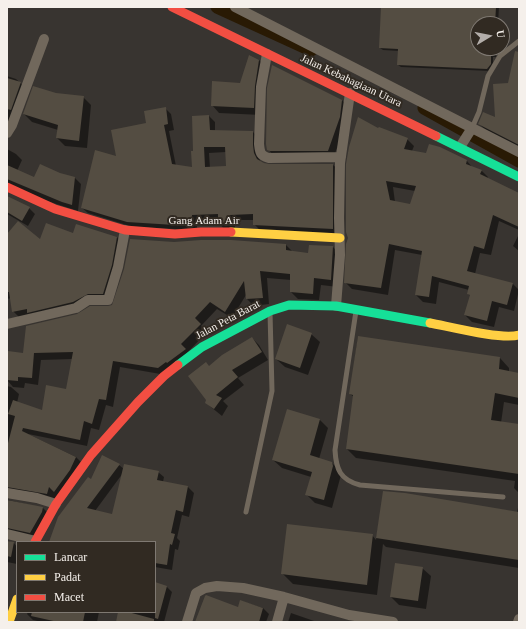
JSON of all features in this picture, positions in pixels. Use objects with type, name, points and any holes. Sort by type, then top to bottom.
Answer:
[{"type":"street","name":"Jalan Kebahagiaan Utara","points":[[172,7],[267,54],[461,145],[519,176]]},
{"type":"street","points":[[235,7],[471,129],[519,152]]},
{"type":"street","points":[[7,133],[12,125],[44,39]]},
{"type":"street","points":[[267,54],[261,86],[260,154],[269,158],[341,157]]},
{"type":"street","points":[[336,306],[340,255],[340,163],[350,93]]},
{"type":"street","points":[[461,145],[471,129]]},
{"type":"street","name":"Gang Adam Air","points":[[7,187],[55,209],[126,230],[175,234],[231,232],[340,238]]},
{"type":"street","points":[[7,324],[76,308],[88,300],[108,300],[118,267],[126,230]]},
{"type":"street","name":"Jalan Peta Barat","points":[[37,541],[56,504],[91,455],[138,402],[164,376],[202,347],[270,311],[289,305],[336,306],[500,336],[512,337],[519,335]]},
{"type":"street","points":[[7,494],[38,498],[56,504]]},
{"type":"street","points":[[7,534],[32,541]]},
{"type":"street","points":[[187,622],[196,593],[205,588],[217,586],[243,588],[284,597],[369,620],[393,622]]},
{"type":"street","points":[[277,622],[284,597]]},
{"type":"street","points":[[10,622],[16,602]]},
{"type":"lane","points":[[471,129],[479,112],[488,76],[500,56],[519,41]]},
{"type":"lane","points":[[356,310],[335,450],[337,465],[341,476],[350,483],[360,485],[503,498]]},
{"type":"lane","points":[[246,512],[272,391],[270,311]]},
{"type":"building","points":[[381,7],[496,7],[495,16],[470,16],[470,56],[491,56],[491,64],[487,69],[397,65],[398,49],[379,48]]},
{"type":"building","points":[[515,51],[519,52],[519,145],[478,124],[483,112],[495,117],[493,84],[508,83]]},
{"type":"building","points":[[249,55],[259,60],[255,86],[254,108],[211,106],[212,81],[240,83]]},
{"type":"building","points":[[272,65],[342,100],[340,117],[328,151],[267,150],[267,88]]},
{"type":"building","points":[[7,78],[21,82],[11,110],[7,109]]},
{"type":"building","points":[[33,86],[56,93],[84,96],[79,141],[56,138],[58,125],[23,114]]},
{"type":"building","points":[[166,107],[168,124],[164,125],[172,164],[192,167],[192,116],[209,115],[210,130],[253,131],[254,153],[257,159],[264,163],[333,164],[333,229],[253,225],[253,214],[230,215],[230,224],[218,224],[218,214],[192,215],[192,224],[175,225],[127,222],[81,208],[95,150],[116,156],[111,130],[146,123],[144,111]],"holes":[[[204,147],[225,147],[226,166],[205,167]]]},
{"type":"building","points":[[358,117],[378,128],[379,127],[408,138],[404,149],[426,153],[429,144],[440,147],[467,160],[466,164],[482,170],[480,174],[519,193],[519,227],[493,215],[484,249],[474,246],[467,271],[513,283],[507,305],[492,301],[487,321],[464,315],[470,295],[467,294],[469,286],[432,276],[429,297],[415,295],[422,251],[389,244],[381,288],[344,283],[346,244],[348,238],[346,232],[346,164],[349,147]],"holes":[[[386,181],[416,186],[410,204],[390,200]]]},
{"type":"building","points":[[40,164],[60,173],[75,177],[72,205],[7,179],[7,165],[34,177]]},
{"type":"building","points":[[7,196],[30,207],[22,221],[7,212]]},
{"type":"building","points":[[18,221],[40,239],[46,223],[73,233],[76,224],[117,237],[112,265],[103,294],[88,294],[73,302],[27,313],[27,309],[12,312],[9,292],[7,292],[7,234]]},
{"type":"building","points":[[130,239],[174,242],[231,240],[286,244],[286,250],[308,253],[309,245],[333,246],[331,280],[314,278],[313,294],[290,292],[290,274],[260,271],[263,298],[246,299],[244,281],[225,312],[210,302],[195,318],[201,324],[181,344],[186,349],[167,363],[166,362],[158,368],[113,361],[106,400],[99,399],[92,424],[84,421],[80,440],[23,428],[22,431],[76,457],[70,470],[54,492],[49,487],[47,494],[7,487],[7,447],[15,416],[8,414],[13,400],[42,410],[46,385],[66,389],[73,352],[34,353],[32,378],[18,377],[18,381],[7,380],[8,351],[23,353],[26,326],[77,314],[90,306],[112,305],[124,269]]},
{"type":"building","points":[[287,324],[312,333],[300,368],[275,359]]},
{"type":"building","points":[[358,336],[500,357],[499,369],[519,373],[519,398],[495,393],[491,420],[519,424],[519,474],[346,449],[353,395],[349,394]]},
{"type":"building","points":[[252,337],[262,352],[232,370],[238,377],[216,395],[222,398],[214,409],[205,403],[206,400],[188,376],[206,362],[209,366],[222,355]]},
{"type":"building","points":[[287,409],[320,419],[310,455],[332,462],[333,466],[324,500],[305,495],[312,472],[272,460]]},
{"type":"building","points":[[102,455],[120,464],[87,508],[112,514],[124,464],[159,471],[157,480],[188,486],[183,512],[176,510],[171,533],[175,534],[172,545],[170,544],[167,565],[156,563],[156,541],[49,541],[58,517],[88,477],[91,479]]},
{"type":"building","points":[[383,491],[405,493],[519,512],[519,560],[376,538]]},
{"type":"building","points":[[7,500],[43,507],[42,512],[30,533],[7,528]]},
{"type":"building","points":[[287,524],[373,534],[367,585],[281,574]]},
{"type":"building","points":[[7,541],[14,542],[11,557],[7,556]]},
{"type":"building","points":[[395,563],[423,567],[418,601],[390,597]]},
{"type":"building","points":[[156,582],[167,586],[158,619],[155,618]]},
{"type":"building","points":[[206,595],[238,607],[240,600],[263,608],[259,622],[195,622]]},
{"type":"building","points":[[32,613],[85,613],[83,622],[58,622],[31,616]]},
{"type":"building","points":[[118,613],[132,613],[154,619],[154,622],[116,622]]},
{"type":"waterway","points":[[217,7],[311,50]]},
{"type":"waterway","points":[[424,108],[519,161]]},
{"type":"traffic: fast","points":[[436,136],[519,177]]},
{"type":"traffic: fast","points":[[178,365],[202,347],[270,311],[289,305],[336,306],[430,323]]},
{"type":"traffic: slow","points":[[231,232],[340,238]]},
{"type":"traffic: slow","points":[[430,323],[500,336],[519,335]]},
{"type":"traffic: slow","points":[[9,622],[16,602]]},
{"type":"traffic: jam","points":[[172,7],[436,136]]},
{"type":"traffic: jam","points":[[7,187],[55,209],[125,230],[175,234],[231,232]]},
{"type":"traffic: jam","points":[[36,541],[56,504],[91,455],[138,402],[164,376],[178,365]]}]
